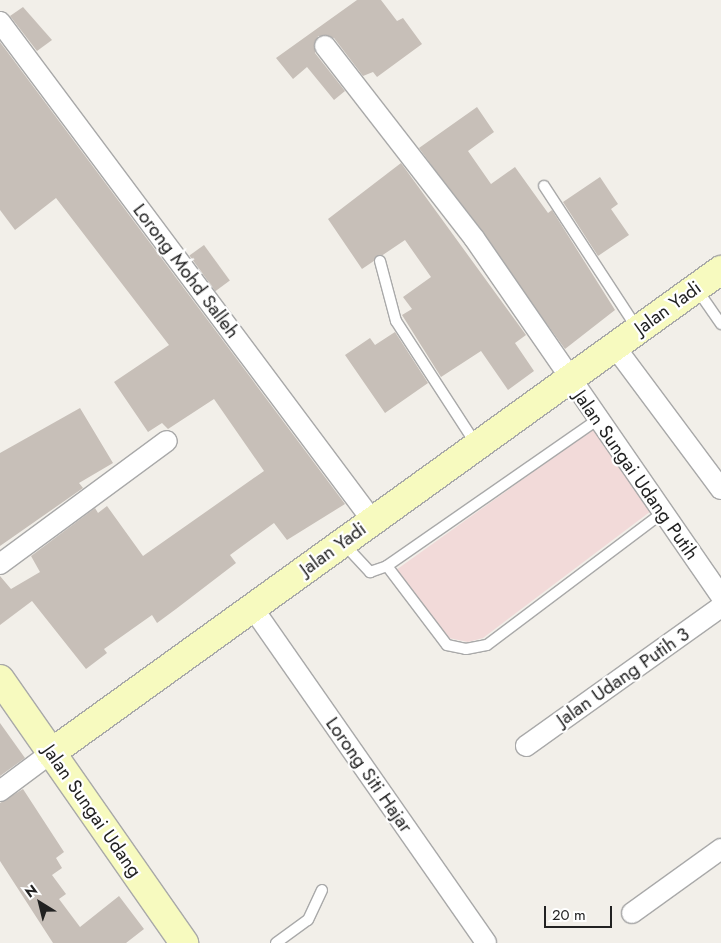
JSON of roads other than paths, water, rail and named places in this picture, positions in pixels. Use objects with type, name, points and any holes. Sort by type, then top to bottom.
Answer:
[{"type":"street","name":"Lorong Mohd Salleh","points":[[0,22],[372,520]]},
{"type":"street","name":"Jalan Sungai Udang Putih","points":[[325,46],[474,238],[596,420],[721,596]]},
{"type":"street","name":"Jalan Yadi","points":[[51,753],[721,270]]},
{"type":"street","name":"Jalan Yadi","points":[[615,347],[721,489]]},
{"type":"street","points":[[0,564],[167,441]]},
{"type":"street","name":"Lorong Siti Hajar","points":[[252,607],[486,943]]},
{"type":"street","name":"Jalan Udang Putih 3","points":[[526,746],[721,608]]},
{"type":"street","name":"Jalan Sungai Udang","points":[[0,679],[184,943]]},
{"type":"street","points":[[0,791],[51,753]]},
{"type":"street","points":[[632,913],[721,849]]},
{"type":"lane","points":[[544,186],[637,329]]},
{"type":"lane","points":[[380,261],[396,321],[476,445]]},
{"type":"lane","points":[[696,287],[721,324]]},
{"type":"lane","points":[[342,542],[370,572],[387,566],[596,420]]},
{"type":"lane","points":[[387,566],[447,645],[466,650],[487,645],[662,513]]},
{"type":"lane","points":[[276,943],[308,920],[322,890]]}]
